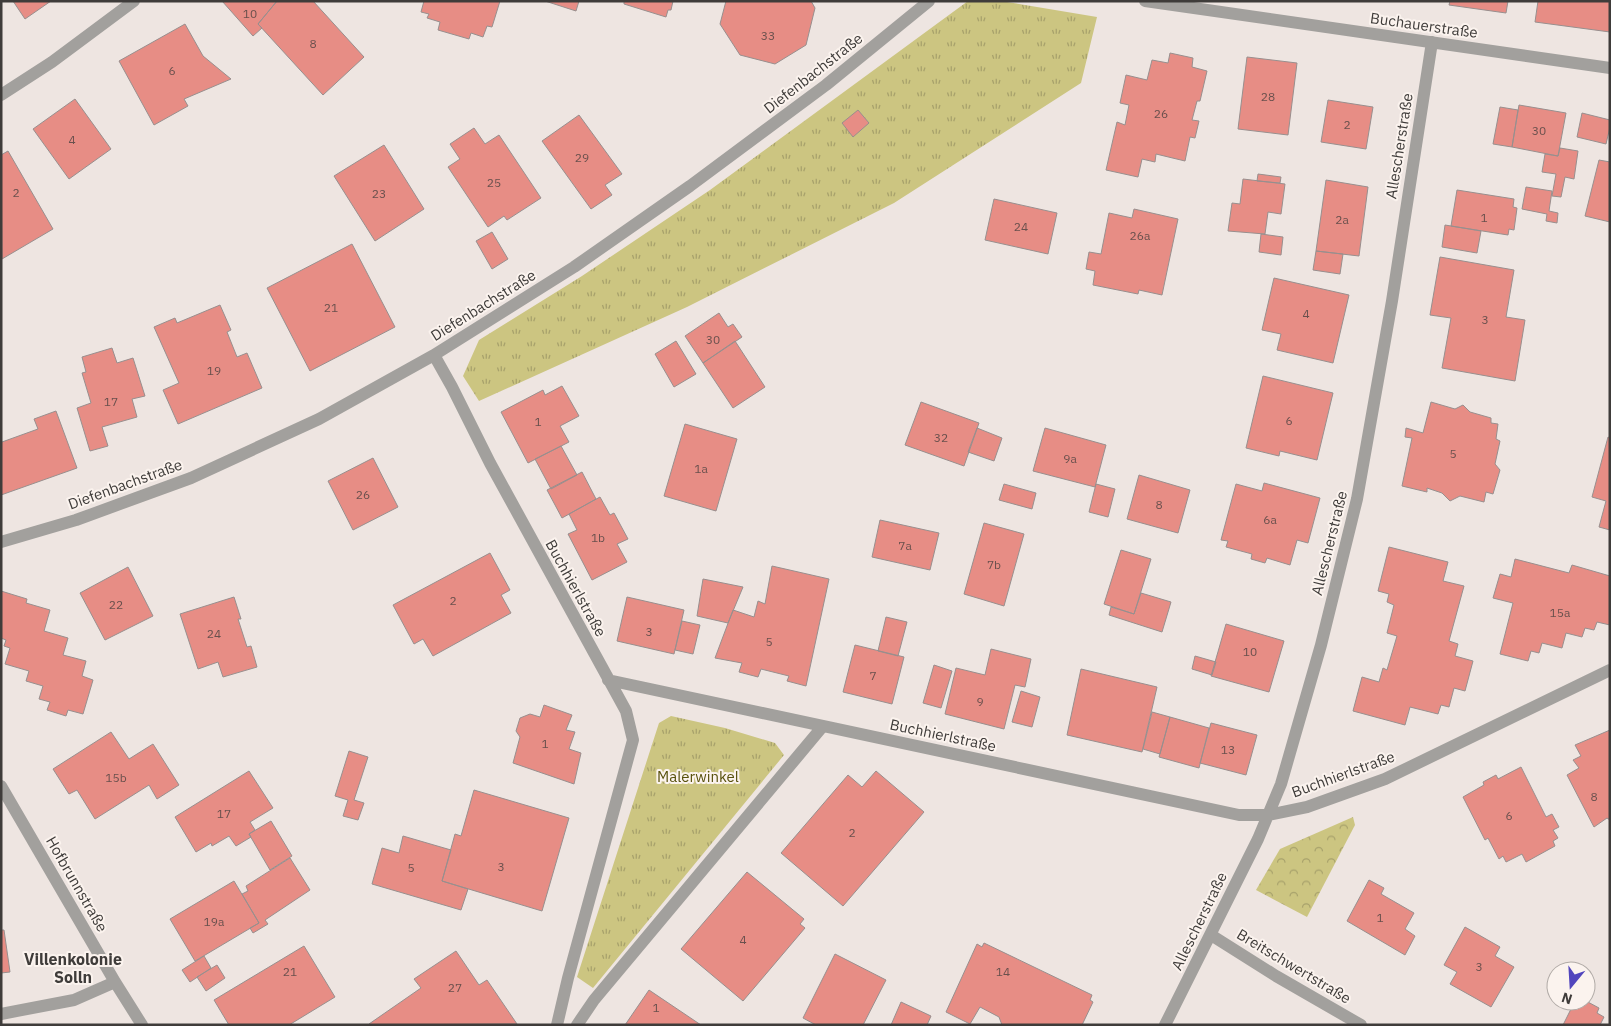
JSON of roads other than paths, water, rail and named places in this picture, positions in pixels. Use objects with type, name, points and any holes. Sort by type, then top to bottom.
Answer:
[{"type":"street","points":[[1,95],[52,62],[134,1]]},
{"type":"street","name":"Diefenbachstraße","points":[[1,542],[76,520],[190,478],[319,419],[434,355],[574,267],[690,186],[826,85],[929,1]]},
{"type":"street","name":"Buchauerstraße","points":[[1145,1],[1610,68]]},
{"type":"street","name":"Allescherstraße","points":[[1165,1025],[1211,935],[1268,815],[1280,784],[1318,654],[1358,499],[1392,301],[1432,42]]},
{"type":"street","name":"Buchhierlstraße","points":[[434,355],[490,463],[608,680],[1239,815],[1268,815],[1307,807],[1384,779],[1610,670]]},
{"type":"street","points":[[557,1025],[633,740],[626,711],[608,680]]},
{"type":"street","points":[[577,1025],[594,1000],[823,726]]},
{"type":"street","name":"Hofbrunnstraße","points":[[1,786],[142,1025]]},
{"type":"street","name":"Breitschwertstraße","points":[[1211,935],[1276,976],[1361,1025]]},
{"type":"street","points":[[1,1014],[74,1000],[115,982]]},
{"type":"district","name":"Villenkolonie Solln","points":[[73,968]]},
{"type":"park label","name":"Malerwinkel","points":[[698,776]]}]
